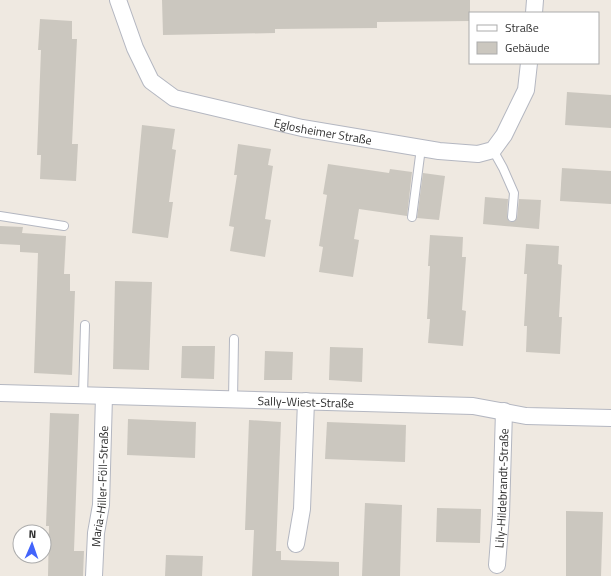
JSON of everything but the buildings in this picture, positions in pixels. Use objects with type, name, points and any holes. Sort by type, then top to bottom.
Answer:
[{"type":"street","name":"Eglosheimer Straße","points":[[118,0],[135,48],[151,81],[174,98],[302,128],[421,148],[478,154],[492,150]]},
{"type":"street","points":[[534,12],[535,0]]},
{"type":"street","points":[[492,150],[504,134],[526,90],[529,64]]},
{"type":"street","name":"Sally-Wiest-Straße","points":[[0,393],[473,406],[526,416],[611,418]]},
{"type":"street","name":"Maria-Hiller-Föll-Straße","points":[[94,576],[96,533],[101,505],[104,396]]},
{"type":"street","points":[[296,544],[302,509],[306,402]]},
{"type":"street","name":"Lily-Hildebrandt-Straße","points":[[497,565],[501,515],[504,411]]},
{"type":"lane","points":[[412,217],[421,148]]},
{"type":"lane","points":[[492,150],[503,168],[514,193],[512,217]]},
{"type":"lane","points":[[0,216],[64,226]]},
{"type":"lane","points":[[83,395],[85,325]]},
{"type":"lane","points":[[233,400],[234,339]]}]
